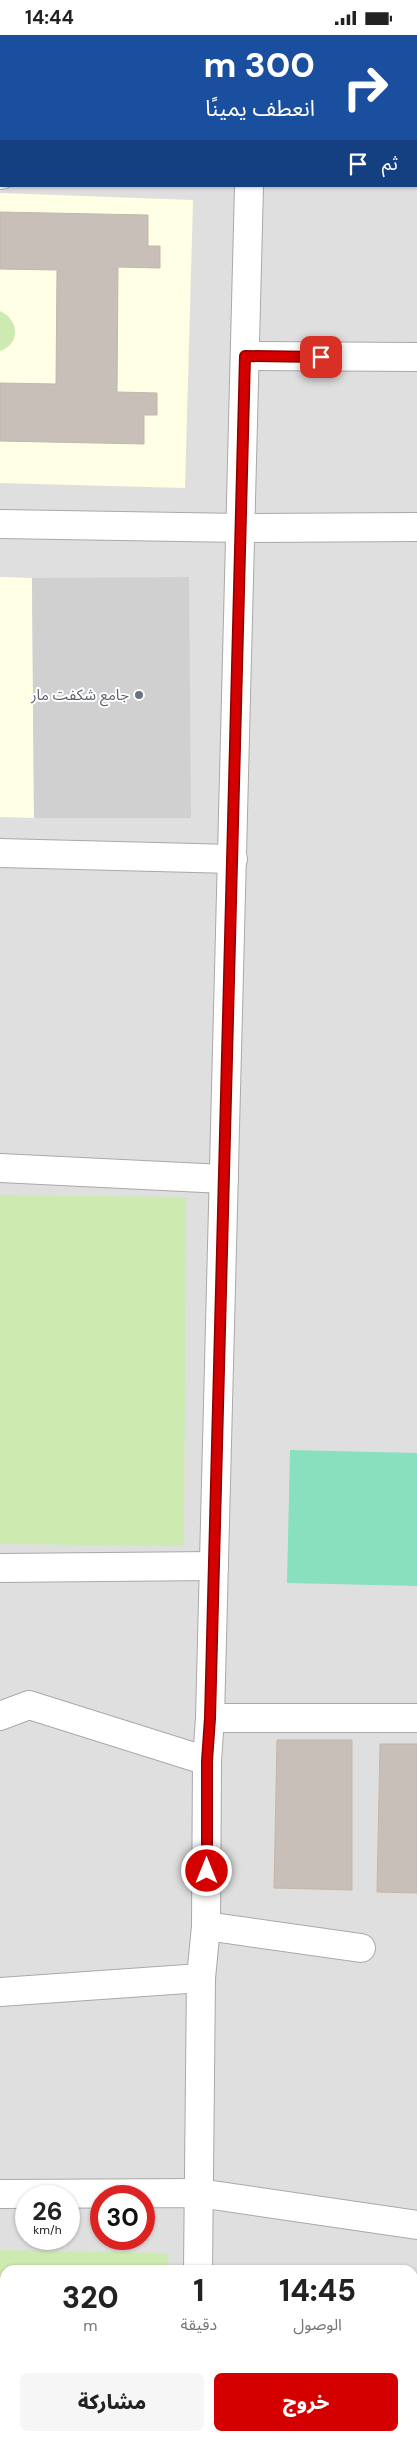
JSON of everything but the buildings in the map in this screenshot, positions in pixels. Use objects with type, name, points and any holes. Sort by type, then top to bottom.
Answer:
[{"type":"street","points":[[198,2265],[201,1978],[206,1927],[207,1761],[210,1718],[233,859],[249,187]]},
{"type":"street","points":[[245,356],[417,357]]},
{"type":"street","points":[[0,523],[240,528],[417,527]]},
{"type":"street","points":[[0,853],[233,859]]},
{"type":"street","points":[[0,1168],[224,1179]]},
{"type":"street","points":[[0,1568],[214,1566]]},
{"type":"street","points":[[0,1717],[29,1705],[207,1761]]},
{"type":"street","points":[[210,1718],[417,1718]]},
{"type":"street","points":[[206,1927],[361,1947]]},
{"type":"street","points":[[0,1992],[201,1978]]},
{"type":"street","points":[[0,2193],[199,2193],[417,2225]]},
{"type":"shaded area","points":[[0,187],[417,187],[417,2265],[0,2265]]},
{"type":"shaded area","points":[[0,193],[193,200],[185,488],[0,483]]},
{"type":"shaded area","points":[[0,577],[32,578],[34,818],[0,817]]},
{"type":"shaded area","points":[[189,577],[191,818],[34,818],[32,578]]},
{"type":"green space","points":[[0,311],[11,320],[15,331],[12,343],[0,351]]},
{"type":"green space","points":[[0,1195],[186,1197],[184,1546],[0,1544]]},
{"type":"green space","points":[[290,1450],[417,1453],[417,1586],[287,1583]]},
{"type":"green space","points":[[0,2250],[168,2253],[168,2265],[0,2265]]},
{"type":"place","name":"جامع شكفت مار","points":[[139,695]]},
{"type":"route","points":[[207,1871],[207,1761],[210,1718],[234,839],[245,356],[321,357]]}]
